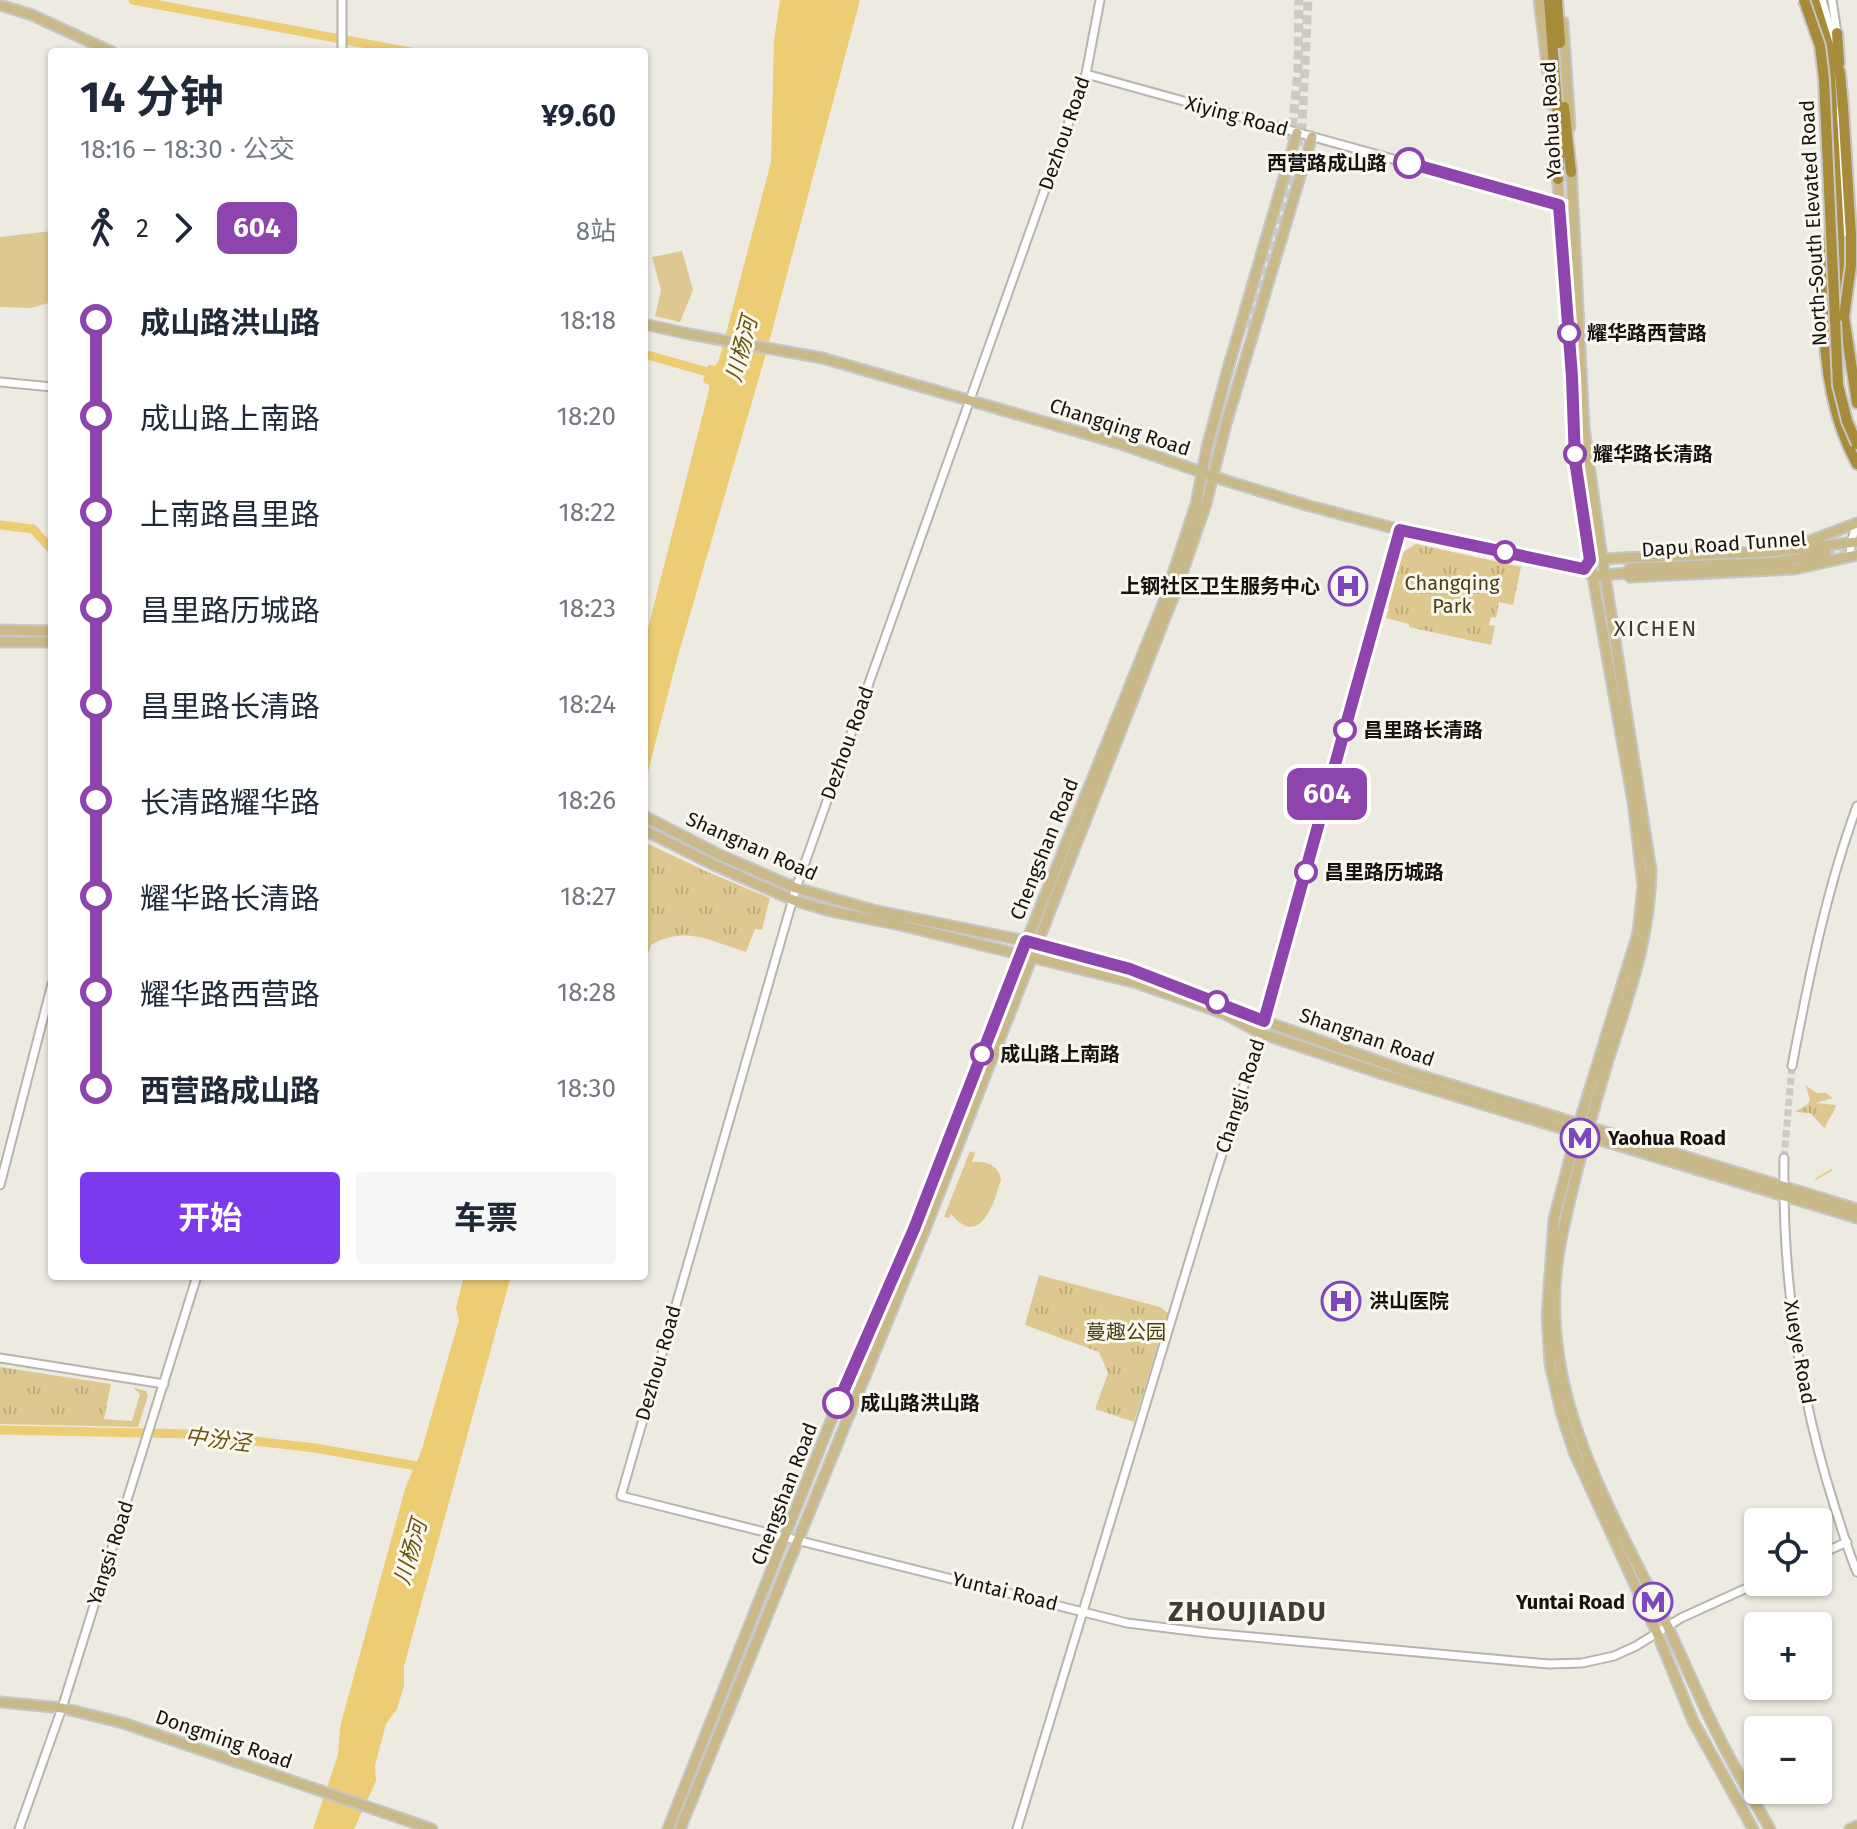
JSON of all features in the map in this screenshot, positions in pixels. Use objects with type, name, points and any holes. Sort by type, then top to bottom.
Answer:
[{"type":"highway","points":[[1549,0],[1571,172]]},
{"type":"highway","points":[[1558,179],[1560,146],[1556,38],[1559,0]]},
{"type":"highway","name":"North-South Elevated Road","points":[[1803,0],[1820,46],[1824,79],[1838,385],[1847,421],[1857,444]]},
{"type":"highway","name":"North-South Elevated Road","points":[[1814,0],[1829,56],[1844,317],[1857,403]]},
{"type":"highway","points":[[1837,33],[1851,236],[1851,265],[1844,317]]},
{"type":"highway","points":[[1834,56],[1840,73]]},
{"type":"highway","points":[[1827,239],[1824,293],[1830,387],[1840,426],[1857,464]]},
{"type":"main road","name":"Yaohua Road","points":[[1539,0],[1558,179],[1575,460],[1589,568],[1633,802],[1643,886],[1638,933],[1584,1130]]},
{"type":"main road","name":"Yaohua Road","points":[[1559,0],[1570,108],[1584,427],[1651,870],[1651,902],[1644,946],[1584,1130]]},
{"type":"main road","points":[[0,5],[32,15],[103,48]]},
{"type":"main road","name":"Chengshan Road","points":[[1031,942],[1163,604],[1191,522],[1227,372],[1297,133]]},
{"type":"main road","name":"Chengshan Road","points":[[668,1829],[924,1232],[1025,956],[1180,580],[1214,477],[1217,454],[1312,137]]},
{"type":"main road","name":"Changqing Road","points":[[648,325],[822,358],[1121,444],[1214,477],[1400,530],[1589,568],[1605,574],[1626,573]]},
{"type":"main road","points":[[1227,372],[1247,328],[1235,392]]},
{"type":"main road","points":[[1785,549],[1857,523]]},
{"type":"main road","points":[[1785,549],[1855,542]]},
{"type":"main road","name":"Changqing Road","points":[[1589,568],[1602,559],[1785,549]]},
{"type":"main road","name":"Dapu Road Tunnel","points":[[1626,573],[1630,568],[1780,562],[1826,553]]},
{"type":"main road","points":[[1626,573],[1630,577],[1795,569],[1854,556]]},
{"type":"main road","points":[[0,630],[48,631]]},
{"type":"main road","points":[[0,642],[48,642]]},
{"type":"main road","name":"Shangnan Road","points":[[648,818],[722,856],[796,888],[873,910],[1031,942],[1130,969],[1264,1021],[1584,1130]]},
{"type":"main road","name":"Shangnan Road","points":[[648,832],[793,900],[1137,983],[1225,1014],[1260,1033],[1784,1191],[1857,1209]]},
{"type":"main road","points":[[1584,1130],[1555,1280],[1561,1365],[1570,1412],[1584,1453],[1719,1738],[1770,1829]]},
{"type":"main road","points":[[1584,1130],[1554,1219],[1547,1316],[1550,1364],[1561,1412],[1574,1452],[1657,1633],[1693,1721],[1753,1829]]},
{"type":"main road","name":"Shangnan Road","points":[[1784,1191],[1857,1218]]},
{"type":"main road","name":"Chengshan Road","points":[[680,1829],[792,1538]]},
{"type":"main road","name":"Dongming Road","points":[[0,1702],[62,1708],[123,1723],[432,1829]]},
{"type":"main road","points":[[1850,1829],[1857,1826]]},
{"type":"street","points":[[342,0],[342,48]]},
{"type":"street","name":"Dezhou Road","points":[[621,1496],[796,888],[1086,74],[1100,0]]},
{"type":"street","points":[[1803,0],[1820,66],[1832,343],[1857,457]]},
{"type":"street","points":[[1822,0],[1834,56],[1849,344],[1857,388]]},
{"type":"street","points":[[1832,0],[1837,33]]},
{"type":"street","name":"Xiying Road","points":[[1086,74],[1559,205]]},
{"type":"street","points":[[1559,205],[1573,201]]},
{"type":"street","points":[[0,382],[48,387]]},
{"type":"street","points":[[1854,556],[1857,523]]},
{"type":"street","name":"Changli Road","points":[[1017,1829],[1264,1021],[1400,530]]},
{"type":"street","points":[[1792,1066],[1818,936],[1837,861],[1857,806]]},
{"type":"street","points":[[0,1185],[48,999]]},
{"type":"street","name":"Xueye Road","points":[[1784,1158],[1789,1291],[1801,1370],[1820,1455],[1857,1572]]},
{"type":"street","name":"Yangsi Road","points":[[19,1829],[62,1708],[196,1280]]},
{"type":"street","points":[[0,1358],[164,1384]]},
{"type":"street","name":"Yuntai Road","points":[[621,1496],[1157,1628],[1549,1664],[1582,1663],[1606,1658],[1744,1590]]},
{"type":"street","points":[[1832,1549],[1847,1542]]},
{"type":"street","name":"Xueye Road","points":[[1847,1542],[1857,1552]]},
{"type":"green space","points":[[48,231],[48,303],[31,308],[0,307],[0,237]]},
{"type":"green space","points":[[682,251],[693,290],[680,322],[655,316],[661,290],[652,257]]},
{"type":"green space","name":"Changqing Park","points":[[1416,544],[1521,567],[1513,605],[1499,602],[1496,618],[1491,617],[1489,625],[1495,626],[1491,645],[1409,627],[1409,624],[1386,618],[1389,609],[1384,608],[1399,555]]},
{"type":"green space","points":[[648,844],[770,898],[762,930],[755,929],[746,952],[687,936],[663,939],[651,945],[648,954]]},
{"type":"green space","points":[[1805,1085],[1833,1098],[1816,1103],[1836,1105],[1825,1129],[1810,1113],[1795,1112],[1808,1104],[1810,1099]]},
{"type":"green space","points":[[970,1151],[975,1153],[972,1162],[990,1164],[1001,1179],[990,1210],[978,1225],[970,1227],[961,1224],[951,1214],[949,1218],[944,1217]]},
{"type":"green space","name":"蔓趣公园","points":[[1039,1275],[1160,1307],[1168,1313],[1134,1422],[1095,1409],[1108,1373],[1099,1352],[1025,1325]]},
{"type":"green space","points":[[0,1367],[111,1384],[104,1419],[132,1421],[140,1394],[134,1388],[146,1391],[148,1396],[138,1427],[0,1424]]},
{"type":"water","name":"川杨河","points":[[780,0],[860,0],[765,357],[677,659],[648,771],[648,628],[709,390],[709,385],[703,382],[708,365],[715,366],[719,360],[771,162],[774,41]]},
{"type":"water","name":"川杨河","points":[[463,1280],[510,1280],[404,1666],[404,1686],[397,1709],[386,1724],[375,1765],[376,1781],[354,1829],[313,1829],[338,1755],[340,1727],[405,1489],[421,1452],[459,1320],[456,1308]]},
{"type":"waterway","points":[[133,0],[389,48]]},
{"type":"waterway","name":"川杨河","points":[[648,355],[718,375]]},
{"type":"waterway","points":[[0,525],[33,529],[48,546]]},
{"type":"waterway","points":[[1816,1179],[1831,1170]]},
{"type":"waterway","name":"中汾泾","points":[[0,1430],[193,1434],[315,1448],[422,1467]]},
{"type":"tunnel","points":[[1291,140],[1298,72],[1299,0]]},
{"type":"tunnel","points":[[1250,328],[1302,125],[1308,0]]},
{"type":"tunnel","points":[[1826,553],[1853,544]]},
{"type":"tunnel","points":[[1784,1158],[1792,1066]]},
{"type":"bus line","name":"604","points":[[838,1403],[914,1229],[1026,941],[1130,969],[1264,1021],[1400,530],[1584,569],[1590,560],[1575,460],[1559,205],[1409,163]]},
{"type":"place","name":"西营路成山路","points":[[1409,163]]},
{"type":"place","name":"耀华路西营路","points":[[1569,333]]},
{"type":"place","name":"耀华路长清路","points":[[1575,454]]},
{"type":"place","name":"上钢社区卫生服务中心","points":[[1348,586]]},
{"type":"place","name":"昌里路长清路","points":[[1345,730]]},
{"type":"place","name":"昌里路历城路","points":[[1306,872]]},
{"type":"place","name":"成山路上南路","points":[[982,1054]]},
{"type":"place","name":"Yaohua Road","points":[[1580,1138]]},
{"type":"place","name":"洪山医院","points":[[1341,1301]]},
{"type":"place","name":"成山路洪山路","points":[[838,1403]]},
{"type":"place","name":"Yuntai Road","points":[[1653,1602]]},
{"type":"district","name":"XICHEN","points":[[1656,628]]},
{"type":"district","name":"ZHOUJIADU","points":[[1248,1611]]}]
